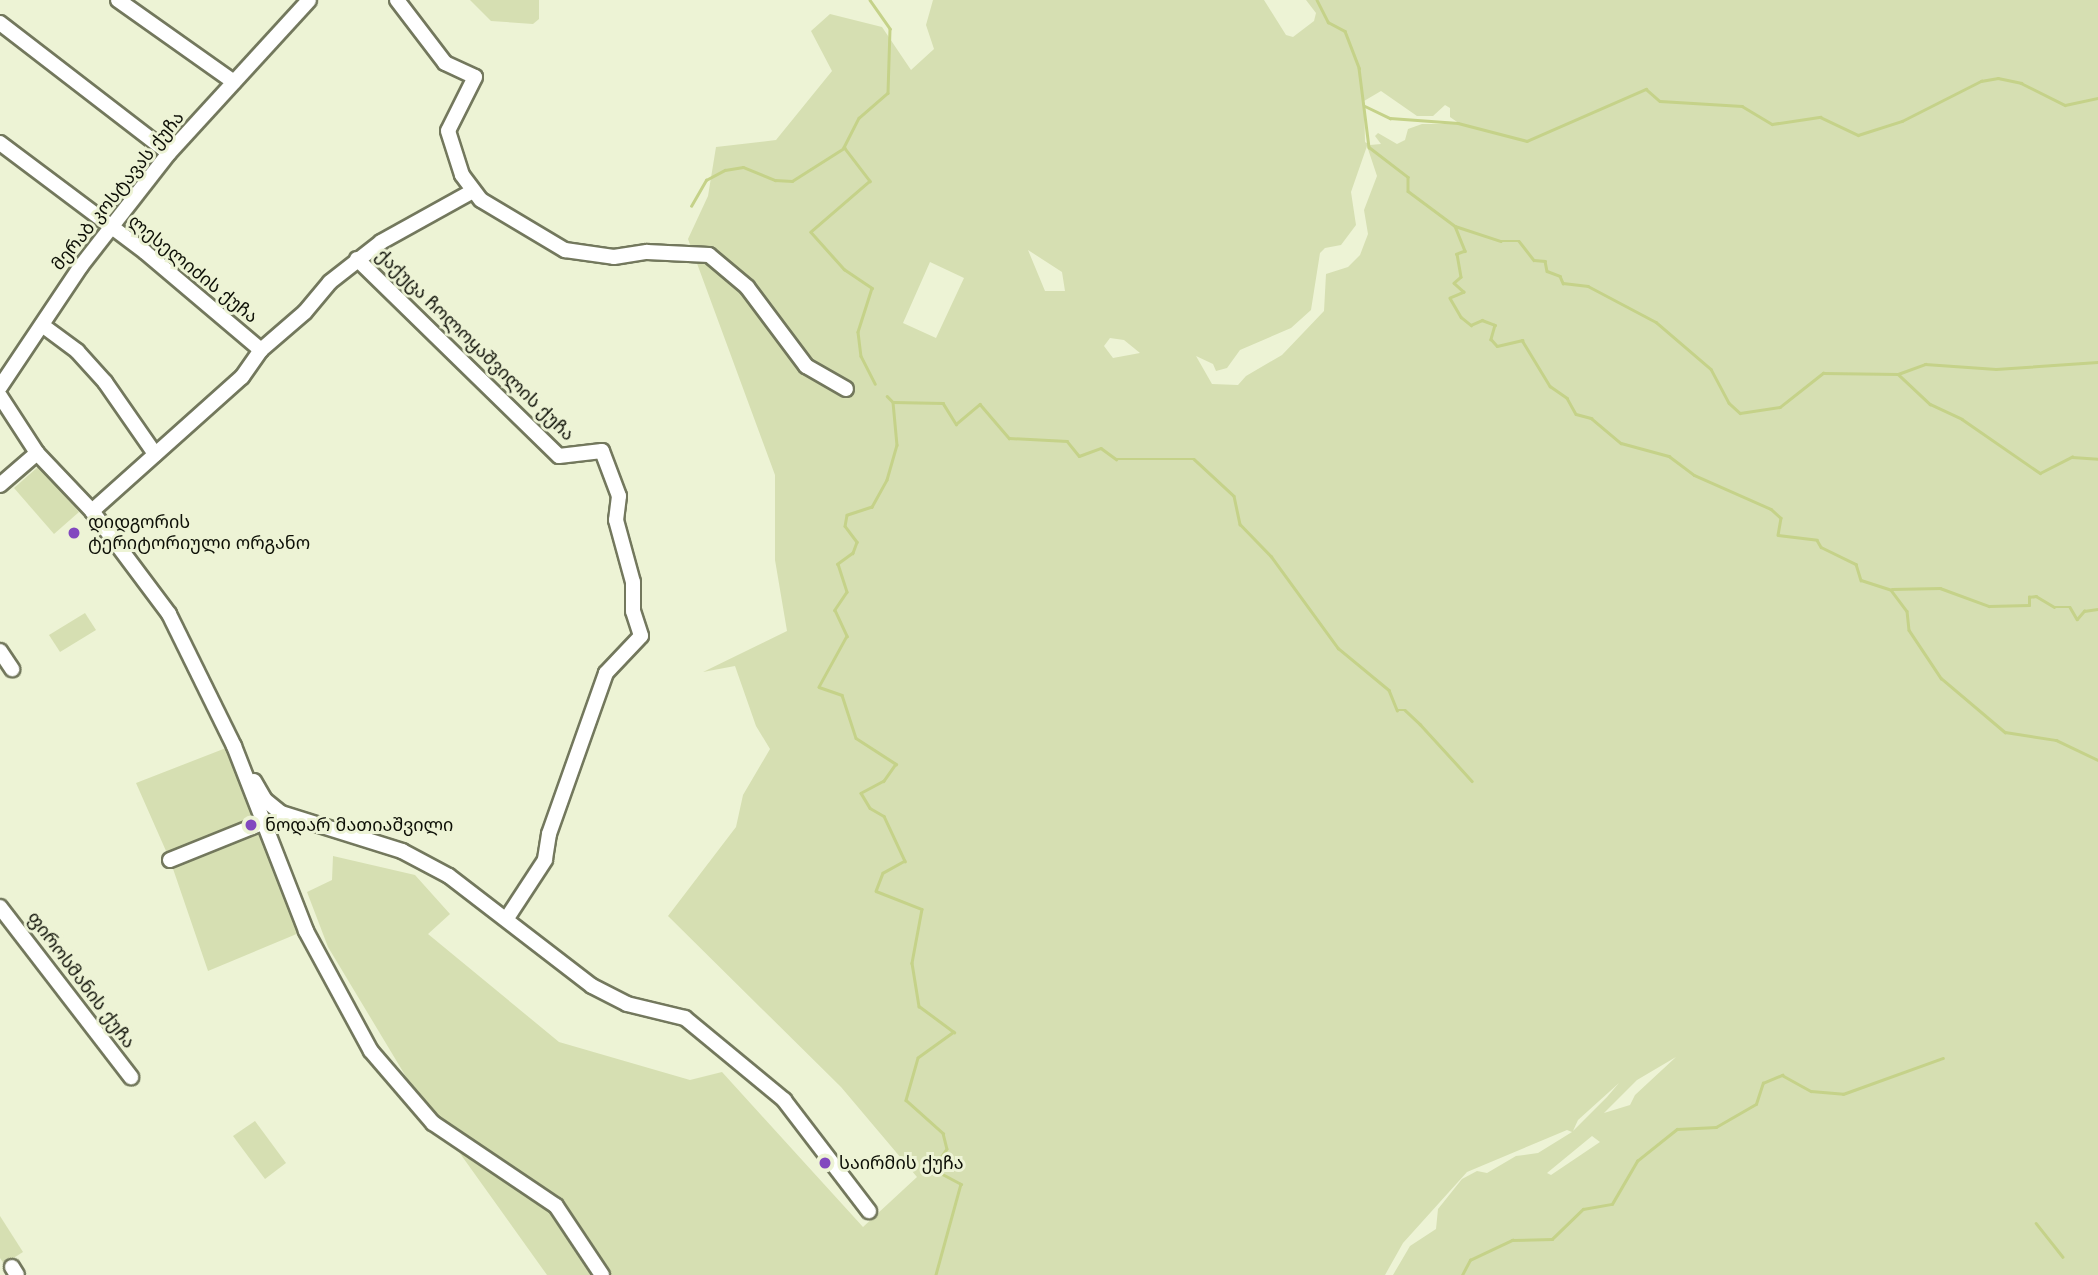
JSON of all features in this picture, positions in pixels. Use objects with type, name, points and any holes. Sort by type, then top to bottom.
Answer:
[{"type":"street","points":[[118,0],[234,82]]},
{"type":"street","name":"მერაბ კოსტავას ქუჩა","points":[[0,387],[41,325],[169,153],[309,0]]},
{"type":"street","points":[[397,0],[445,63],[475,77],[448,131],[453,154],[473,191],[491,208],[565,250],[614,257],[647,252],[709,255],[747,287],[806,366],[846,390]]},
{"type":"street","points":[[2,28],[169,153]]},
{"type":"street","name":"ლესელიძის ქუჩა","points":[[0,143],[112,228],[261,350]]},
{"type":"street","points":[[92,511],[242,377],[261,350],[358,259],[473,191]]},
{"type":"street","name":"ქაქუცა ჩოლოყაშვილის ქუჩა","points":[[358,259],[559,456],[602,451],[619,496],[616,520],[641,636],[606,673],[549,834],[544,860],[507,918]]},
{"type":"street","points":[[41,325],[77,351],[105,382],[155,454]]},
{"type":"street","points":[[0,396],[37,453],[92,511],[169,614],[234,746],[274,809],[402,851],[449,876],[592,986],[627,1004],[685,1018],[708,1034],[784,1100],[869,1210]]},
{"type":"street","points":[[0,485],[37,453]]},
{"type":"street","points":[[0,651],[12,669]]},
{"type":"street","points":[[234,746],[306,931],[383,1067],[433,1123],[556,1206],[602,1275]]},
{"type":"street","points":[[170,860],[262,823]]},
{"type":"street","name":"ფიროსმანის ქუჩა","points":[[0,907],[131,1077]]},
{"type":"green space","points":[[470,0],[539,0],[539,19],[533,24],[491,21]]},
{"type":"green space","points":[[933,0],[1264,0],[1286,35],[1293,37],[1314,21],[1316,13],[1306,0],[2098,0],[2098,1275],[1393,1275],[1410,1246],[1436,1229],[1438,1209],[1462,1179],[1477,1171],[1487,1173],[1516,1156],[1538,1153],[1572,1132],[1567,1130],[1467,1172],[1403,1243],[1385,1275],[547,1275],[411,1085],[328,947],[307,892],[332,880],[333,856],[415,875],[450,914],[428,934],[559,1042],[690,1080],[722,1072],[863,1227],[917,1177],[841,1087],[668,916],[736,827],[743,795],[770,749],[756,726],[735,666],[703,672],[787,631],[775,560],[775,475],[688,239],[708,196],[716,147],[776,140],[832,71],[811,31],[830,14],[882,27],[911,70],[934,49],[926,25]],"holes":[[[1381,91],[1417,116],[1433,116],[1445,105],[1450,108],[1450,117],[1460,124],[1422,124],[1408,129],[1405,140],[1397,144],[1378,133],[1375,136],[1381,144],[1370,145],[1365,142],[1364,101]],[[1367,146],[1377,176],[1364,210],[1368,234],[1360,255],[1348,267],[1326,274],[1324,311],[1282,355],[1246,376],[1238,385],[1212,384],[1196,356],[1213,364],[1216,371],[1227,368],[1240,350],[1291,328],[1311,310],[1320,253],[1325,248],[1341,245],[1356,225],[1351,192]],[[1028,250],[1062,272],[1065,291],[1045,291]],[[930,262],[964,278],[936,338],[903,323]],[[1110,338],[1124,340],[1140,353],[1113,358],[1104,346]],[[1676,1057],[1635,1095],[1630,1105],[1604,1113],[1637,1080]],[[1619,1083],[1607,1097],[1573,1131],[1578,1120]],[[1592,1136],[1600,1142],[1551,1175],[1547,1173]]]},
{"type":"green space","points":[[39,466],[79,512],[54,534],[14,488]]},
{"type":"green space","points":[[85,613],[96,630],[60,652],[49,635]]},
{"type":"green space","points":[[226,748],[299,933],[208,971],[170,860],[136,783]]},
{"type":"green space","points":[[255,1121],[286,1163],[265,1179],[233,1136]]},
{"type":"green space","points":[[0,1216],[23,1252],[4,1264],[0,1258]]},
{"type":"waterway","points":[[870,0],[890,29],[888,93],[859,118],[844,147],[870,181],[811,232],[844,269],[872,288],[858,332],[861,356],[875,384]]},
{"type":"waterway","points":[[1317,0],[1328,22],[1345,31],[1359,68],[1369,147],[1408,177],[1408,191],[1455,226],[1465,251],[1457,254],[1461,277],[1454,283],[1464,292],[1450,298],[1461,317],[1471,325],[1482,320],[1495,325],[1491,339],[1497,346],[1522,340],[1550,386],[1567,398],[1576,414],[1591,418],[1621,443],[1669,456],[1694,475],[1771,509],[1781,518],[1778,535],[1817,540],[1821,547],[1856,564],[1861,580],[1891,590],[1907,611],[1909,630],[1941,678],[2005,732],[2056,740],[2098,760]]},
{"type":"waterway","points":[[1365,106],[1390,118],[1458,123],[1527,141],[1646,89],[1660,101],[1742,106],[1772,124],[1820,117],[1858,135],[1902,121],[1981,81],[1998,78],[2021,83],[2065,105],[2098,98]]},
{"type":"waterway","points":[[691,206],[706,180],[725,170],[743,167],[775,180],[792,181],[844,148]]},
{"type":"waterway","points":[[1455,226],[1501,241],[1519,241],[1534,260],[1545,261],[1547,271],[1560,276],[1563,283],[1588,286],[1656,322],[1711,369],[1729,403],[1740,413],[1780,407],[1823,373],[1898,374],[1930,404],[1962,419],[2040,473],[2072,457],[2098,459]]},
{"type":"waterway","points":[[1898,374],[1925,364],[1996,369],[2098,362]]},
{"type":"waterway","points":[[887,396],[893,402],[897,445],[887,480],[872,507],[847,515],[845,526],[857,542],[853,553],[838,564],[847,592],[835,610],[847,636],[819,687],[842,695],[856,738],[896,764],[884,781],[861,793],[870,808],[884,816],[905,861],[883,873],[876,891],[922,909],[912,963],[919,1006],[954,1032],[918,1058],[906,1100],[943,1133],[947,1149],[933,1169],[961,1184],[936,1275]]},
{"type":"waterway","points":[[893,402],[943,403],[956,424],[980,404],[1009,438],[1067,441],[1079,456],[1101,448],[1116,459],[1194,459],[1234,496],[1240,524],[1271,556],[1338,648],[1389,690],[1397,710],[1405,710],[1420,724],[1472,781]]},
{"type":"waterway","points":[[1892,589],[1940,588],[1989,606],[2029,605],[2029,597],[2036,596],[2054,607],[2070,607],[2077,619],[2084,611],[2098,609]]},
{"type":"waterway","points":[[1462,1275],[1470,1260],[1512,1240],[1552,1239],[1583,1209],[1612,1204],[1637,1161],[1677,1129],[1716,1127],[1756,1104],[1763,1083],[1782,1075],[1811,1091],[1843,1094],[1943,1058]]},
{"type":"waterway","points":[[2036,1223],[2063,1257]]},
{"type":"place","name":"დიდგორის ტერიტორიული ორგანო","points":[[74,533]]},
{"type":"place","name":"ნოდარ მათიაშვილი","points":[[251,825]]},
{"type":"place","name":"საირმის ქუჩა","points":[[825,1163]]}]
